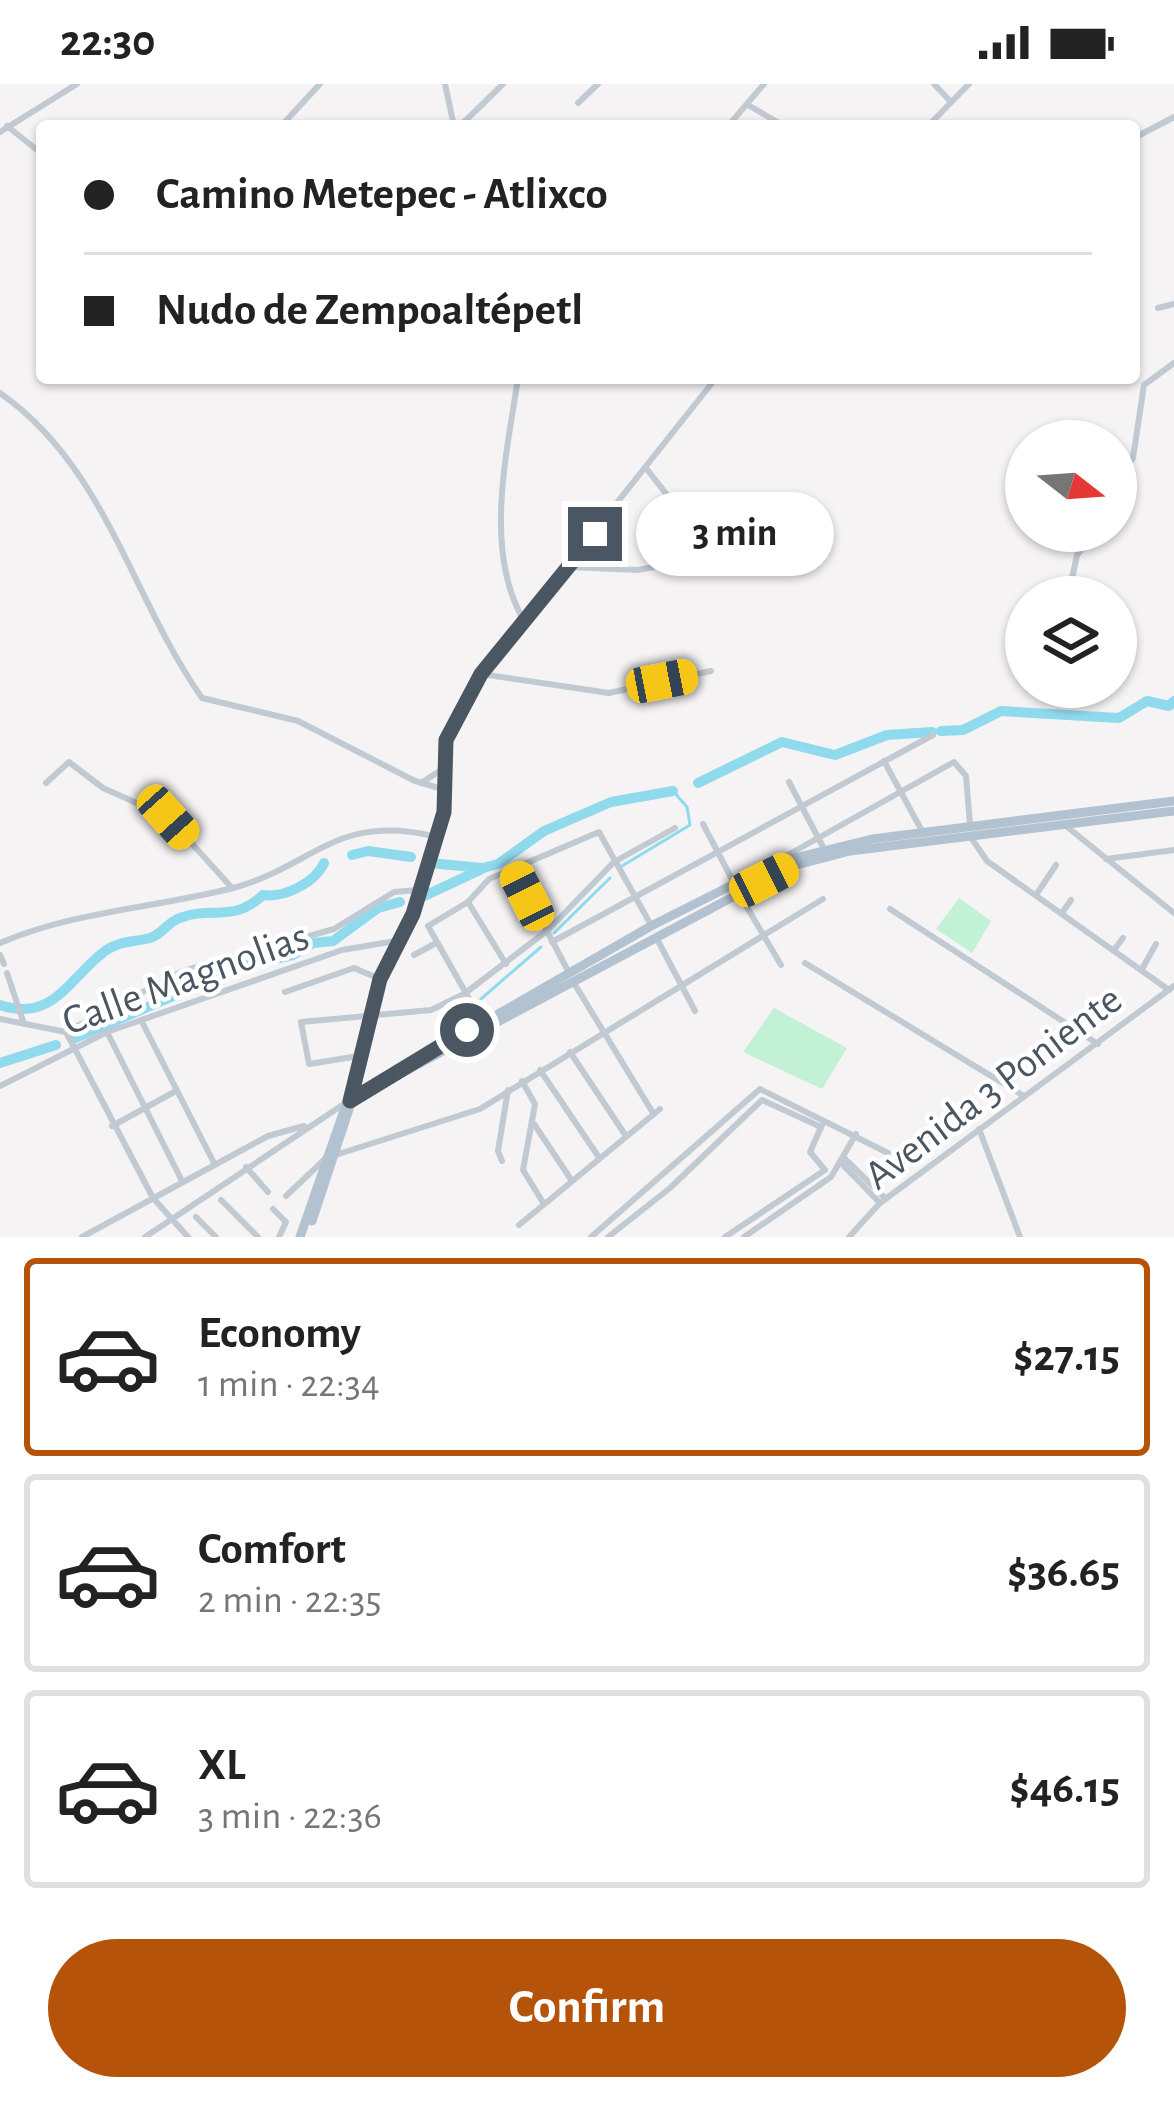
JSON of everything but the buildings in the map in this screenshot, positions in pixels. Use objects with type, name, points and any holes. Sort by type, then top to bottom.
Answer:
[{"type":"main road","points":[[736,888],[823,857],[970,828],[1066,826],[1174,801]]},
{"type":"main road","points":[[303,1237],[349,1100],[778,862],[824,849],[923,834],[1174,811]]},
{"type":"street","points":[[36,150],[3,129],[77,84]]},
{"type":"street","points":[[287,120],[320,84]]},
{"type":"street","points":[[445,84],[455,120]]},
{"type":"street","points":[[463,120],[502,84]]},
{"type":"street","points":[[578,103],[598,84]]},
{"type":"street","points":[[734,120],[764,84]]},
{"type":"street","points":[[934,84],[951,102]]},
{"type":"street","points":[[935,120],[969,84]]},
{"type":"street","points":[[748,105],[774,120]]},
{"type":"street","points":[[1140,135],[1174,117]]},
{"type":"street","points":[[1158,308],[1174,304]]},
{"type":"street","points":[[1137,431],[1144,385],[1174,363]]},
{"type":"street","points":[[517,384],[502,493],[506,559],[514,604],[524,621]]},
{"type":"street","points":[[145,1237],[349,1100],[380,979],[413,914],[449,791],[446,740],[481,674],[711,384]]},
{"type":"street","points":[[0,393],[37,419],[121,539],[157,627],[202,698],[298,721],[421,783],[449,791]]},
{"type":"street","points":[[569,567],[638,570],[714,555],[646,468]]},
{"type":"street","points":[[481,674],[609,693],[711,671]]},
{"type":"street","points":[[552,942],[933,735]]},
{"type":"street","points":[[884,760],[923,834]]},
{"type":"street","points":[[46,783],[69,762],[104,788],[168,817],[232,888]]},
{"type":"street","points":[[778,862],[898,789],[960,763],[979,854],[1171,988]]},
{"type":"street","points":[[421,783],[446,766]]},
{"type":"street","points":[[789,782],[824,849]]},
{"type":"street","points":[[703,824],[782,965]]},
{"type":"street","points":[[1066,826],[1174,913]]},
{"type":"street","points":[[359,1056],[309,1064],[301,1022],[431,1010],[464,994],[548,930],[614,862],[675,828]]},
{"type":"street","points":[[0,943],[46,924],[232,888],[338,838],[391,830],[433,836]]},
{"type":"street","points":[[484,1024],[428,926],[468,902],[489,879],[599,832],[694,1011]]},
{"type":"street","points":[[1104,859],[1174,850]]},
{"type":"street","points":[[1036,895],[1056,865]]},
{"type":"street","points":[[514,868],[600,1033],[656,1111],[519,1225]]},
{"type":"street","points":[[0,1019],[66,1032],[183,971],[334,929],[380,899],[418,890]]},
{"type":"street","points":[[286,1196],[331,1156],[474,1111],[823,899]]},
{"type":"street","points":[[1062,913],[1071,900]]},
{"type":"street","points":[[468,902],[506,964]]},
{"type":"street","points":[[890,908],[1098,1044]]},
{"type":"street","points":[[1114,950],[1123,938]]},
{"type":"street","name":"Calle Magnolias","points":[[0,1086],[107,1032],[379,940],[397,941]]},
{"type":"street","points":[[414,955],[436,943]]},
{"type":"street","points":[[1142,969],[1156,944]]},
{"type":"street","points":[[317,960],[323,976]]},
{"type":"street","points":[[805,963],[1024,1096]]},
{"type":"street","points":[[4,964],[24,1024]]},
{"type":"street","points":[[285,992],[355,968],[380,979]]},
{"type":"street","name":"Avenida 3 Poniente","points":[[849,1237],[883,1201],[1171,988]]},
{"type":"street","points":[[142,1022],[214,1163]]},
{"type":"street","points":[[66,1032],[153,1198],[188,1237]]},
{"type":"street","points":[[107,1032],[182,1180]]},
{"type":"street","points":[[570,1052],[626,1136]]},
{"type":"street","points":[[540,1070],[599,1158]]},
{"type":"street","points":[[522,1081],[535,1104],[523,1170],[544,1204]]},
{"type":"street","points":[[592,1237],[760,1089],[888,1153]]},
{"type":"street","points":[[502,1161],[498,1150],[508,1090]]},
{"type":"street","points":[[112,1126],[176,1091]]},
{"type":"street","points":[[608,1237],[670,1188],[762,1100],[821,1127]]},
{"type":"street","points":[[826,1119],[810,1152],[828,1173]]},
{"type":"street","points":[[532,1122],[572,1181]]},
{"type":"street","points":[[82,1237],[268,1136],[308,1126]]},
{"type":"street","points":[[979,1129],[1021,1237]]},
{"type":"street","points":[[724,1237],[740,1234],[828,1173],[856,1134]]},
{"type":"street","points":[[842,1159],[883,1201]]},
{"type":"street","points":[[246,1167],[268,1192]]},
{"type":"street","points":[[661,1181],[670,1188]]},
{"type":"street","points":[[221,1200],[258,1237]]},
{"type":"street","points":[[273,1208],[286,1222],[279,1237]]},
{"type":"street","points":[[196,1217],[216,1237]]},
{"type":"green space","points":[[959,898],[991,921],[972,953],[936,929]]},
{"type":"green space","points":[[774,1008],[847,1048],[822,1089],[743,1052]]},
{"type":"waterway","points":[[941,731],[963,730],[1001,711],[1119,718],[1147,701],[1169,706],[1174,701]]},
{"type":"waterway","points":[[698,783],[782,742],[835,755],[887,735],[932,732]]},
{"type":"waterway","points":[[622,866],[690,825],[687,807],[673,791]]},
{"type":"waterway","points":[[429,863],[483,868],[498,864],[544,831],[611,802],[673,791]]},
{"type":"waterway","points":[[352,855],[368,851],[411,857]]},
{"type":"waterway","points":[[0,1005],[18,1009],[47,1003],[110,948],[154,936],[180,918],[232,912],[263,895],[289,891],[314,877],[324,863]]},
{"type":"waterway","points":[[420,898],[482,869]]},
{"type":"waterway","points":[[554,933],[610,878]]},
{"type":"waterway","points":[[73,1039],[178,994],[197,976],[333,941],[378,908],[400,902]]},
{"type":"waterway","points":[[474,1005],[541,947]]},
{"type":"waterway","points":[[450,1013],[469,1008]]},
{"type":"waterway","points":[[0,1063],[56,1045]]},
{"type":"route","points":[[467,1030],[350,1101],[380,979],[413,914],[444,812],[449,791],[446,740],[481,674],[595,534]]}]
